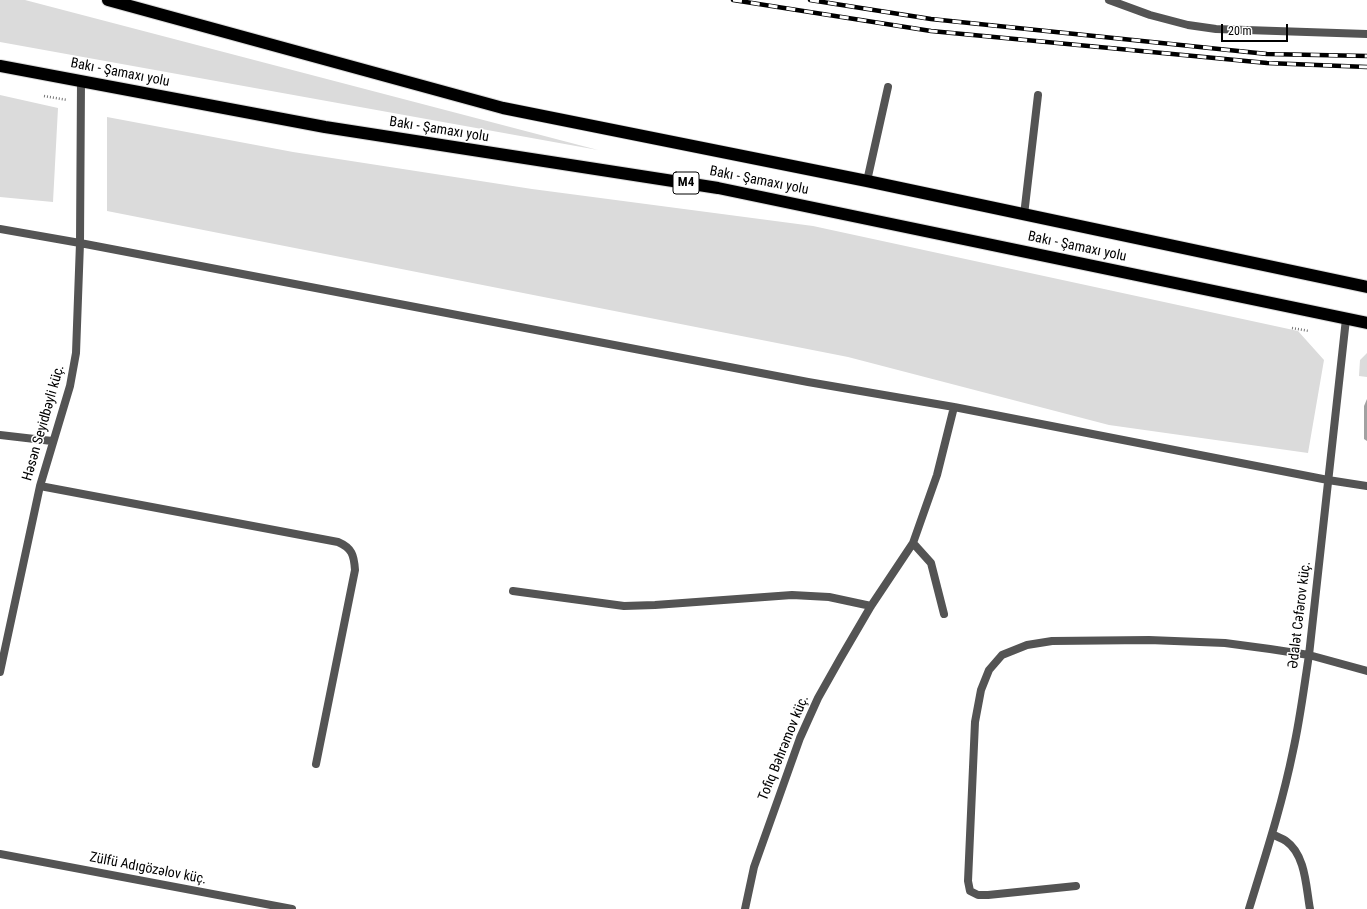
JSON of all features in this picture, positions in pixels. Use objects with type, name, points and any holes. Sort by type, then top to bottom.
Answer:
[{"type":"highway","name":"Bakı - Şamaxı yolu","points":[[108,0],[503,108],[867,181],[1367,286]]},
{"type":"highway","points":[[0,60],[45,74]]},
{"type":"highway","name":"Bakı - Şamaxı yolu","points":[[0,66],[325,126],[718,188],[1367,323]]},
{"type":"street","points":[[1109,0],[1150,15],[1188,25],[1216,29],[1367,34]]},
{"type":"street","name":"Həsən Seyidbəyli küç.","points":[[0,672],[40,486],[52,441],[70,386],[76,353],[80,243],[81,81]]},
{"type":"street","points":[[867,181],[888,87]]},
{"type":"street","points":[[1024,215],[1038,95]]},
{"type":"street","points":[[0,229],[808,382],[954,407],[1328,480],[1367,486]]},
{"type":"street","name":"Ədalət Cəfərov küç.","points":[[1249,909],[1272,834],[1293,752],[1309,655],[1346,319]]},
{"type":"street","name":"Tofiq Bəhrəmov küç.","points":[[745,909],[754,867],[800,738],[818,698],[870,606],[913,543],[937,475],[954,407]]},
{"type":"street","points":[[0,435],[52,441]]},
{"type":"street","points":[[40,486],[338,542],[349,547],[354,557],[355,570],[316,764]]},
{"type":"street","points":[[913,543],[931,563],[944,614]]},
{"type":"street","points":[[513,591],[624,606],[792,595],[829,597],[870,606]]},
{"type":"street","points":[[1076,886],[988,895],[978,895],[970,891],[968,881],[975,722],[981,690],[989,670],[1002,655],[1027,645],[1052,641],[1149,640],[1225,643],[1309,655],[1367,671]]},
{"type":"street","points":[[1272,834],[1287,842],[1298,854],[1303,867],[1310,909]]},
{"type":"street","name":"Zülfü Adıgözəlov küç.","points":[[0,854],[292,909]]},
{"type":"path","points":[[44,96],[81,102]]},
{"type":"shaded area","points":[[0,0],[25,0],[598,150],[0,42]]},
{"type":"shaded area","points":[[0,95],[58,108],[53,202],[0,197]]},
{"type":"shaded area","points":[[107,117],[293,152],[532,189],[813,226],[1298,331],[1324,360],[1308,453],[1109,425],[848,357],[107,211]]},
{"type":"shaded area","points":[[1367,353],[1367,377],[1359,376],[1360,360]]},
{"type":"shaded area","points":[[1367,399],[1367,441],[1364,439],[1364,406]]},
{"type":"railway","points":[[733,0],[931,31],[1267,63],[1367,67]]},
{"type":"railway","points":[[810,0],[931,19],[1267,54],[1367,56]]}]
